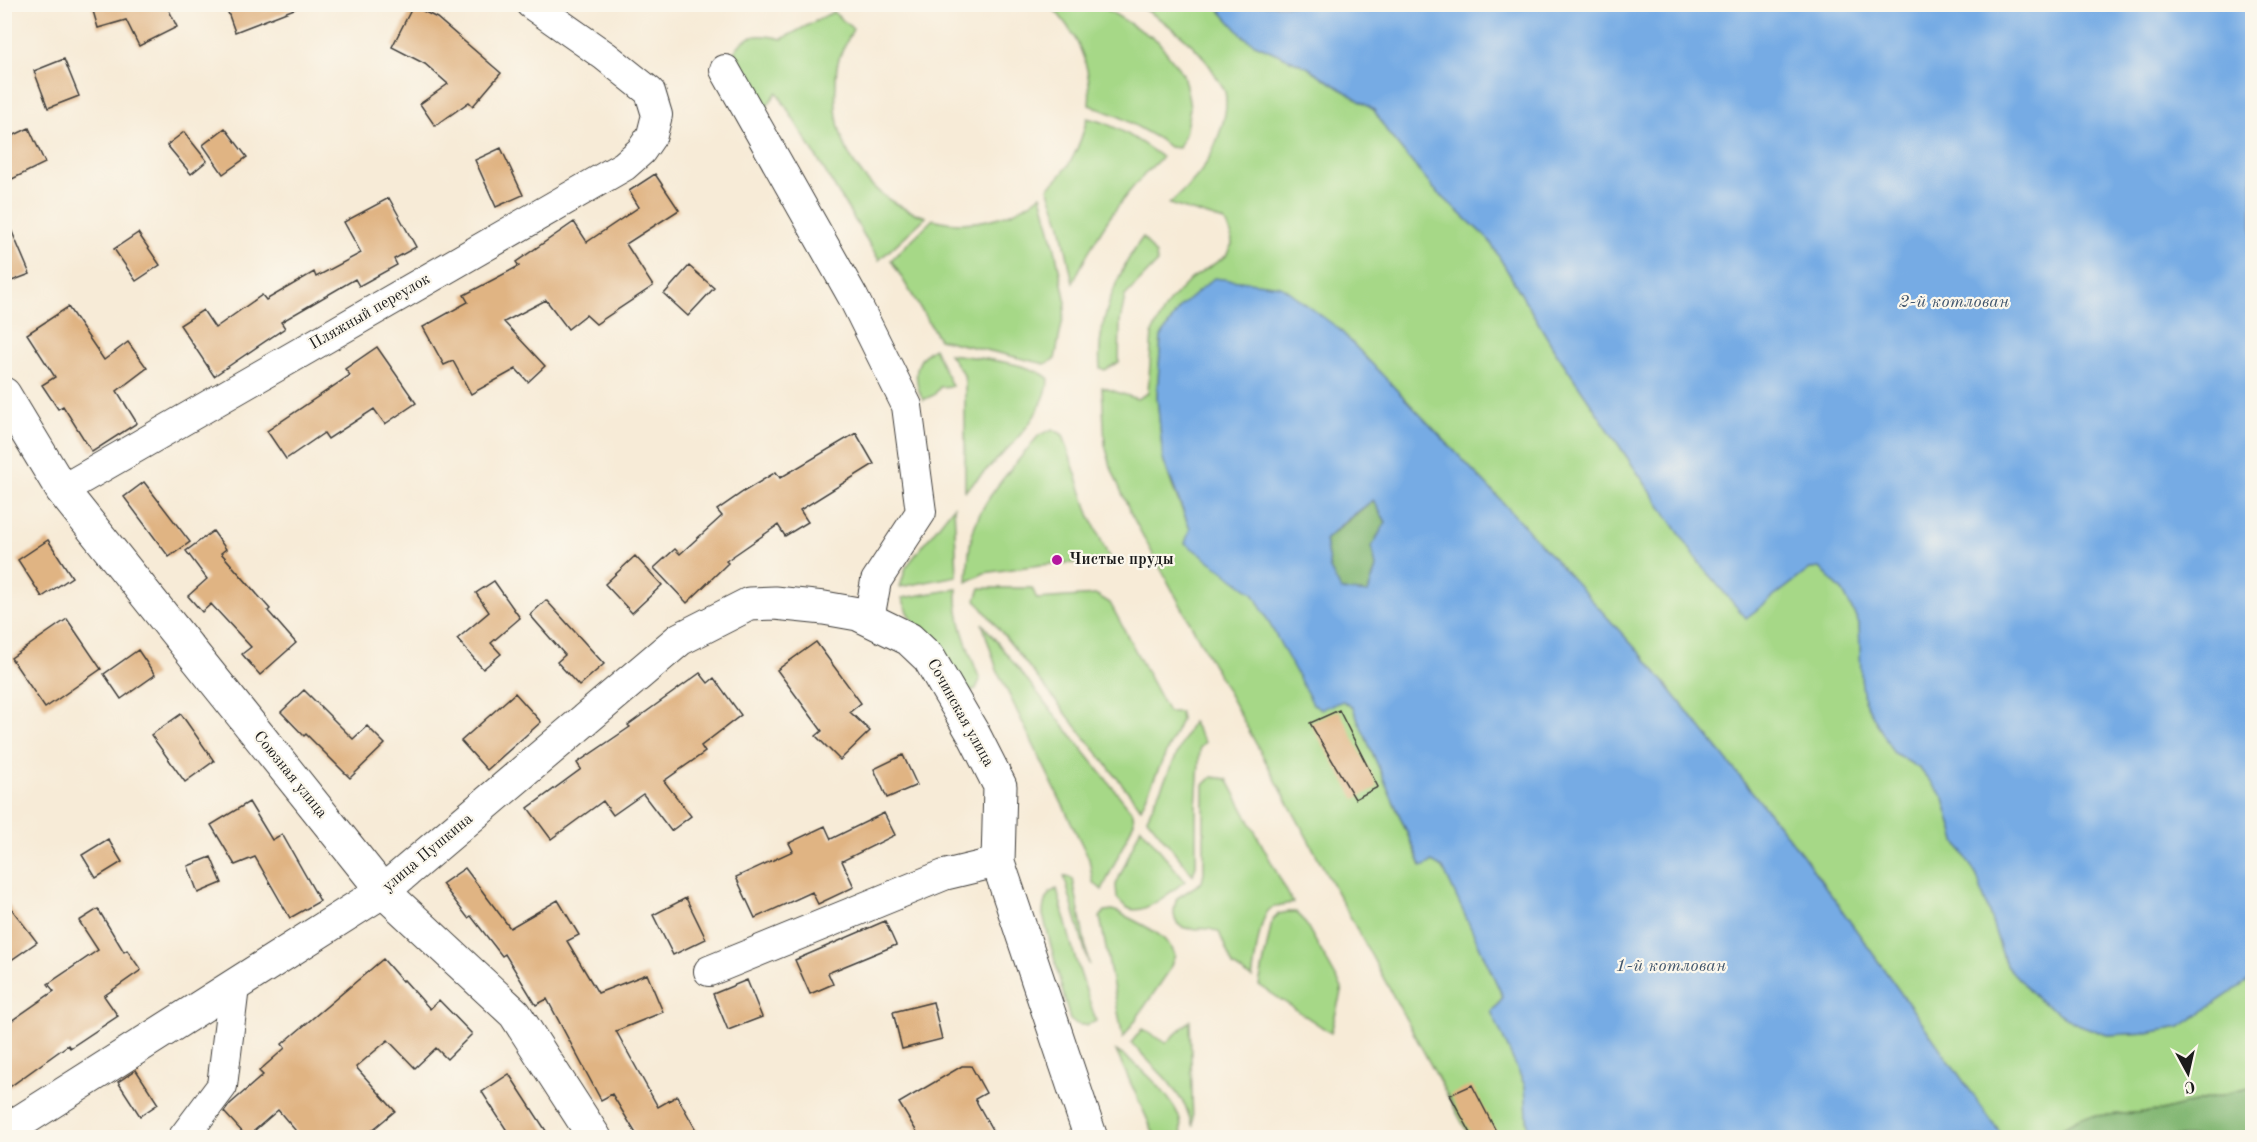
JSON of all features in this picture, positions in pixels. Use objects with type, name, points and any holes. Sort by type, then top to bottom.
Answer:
[{"type":"street","name":"Пляжный переулок","points":[[62,490],[624,166],[641,152],[652,135],[657,115],[650,92],[605,56],[531,4]]},
{"type":"street","points":[[725,70],[853,297],[907,406],[921,512],[876,581],[858,615]]},
{"type":"street","name":"Союзная улица","points":[[4,394],[62,490],[383,891],[515,1014],[595,1137]]},
{"type":"street","name":"улица Пушкина","points":[[4,1132],[383,891],[680,639],[749,604],[800,605],[858,615]]},
{"type":"street","name":"Сочинская улица","points":[[858,615],[890,628],[920,647],[929,658],[974,735],[1000,786],[998,862],[1091,1137]]},
{"type":"street","points":[[709,971],[944,875],[998,862]]},
{"type":"street","points":[[183,1137],[222,1086],[234,987]]},
{"type":"green space","points":[[1050,5],[1100,5],[1158,41],[1183,74],[1188,95],[1190,108],[1185,134],[1179,148],[1169,147],[1120,117],[1089,105],[1088,77],[1081,50],[1068,27]]},
{"type":"green space","points":[[1138,5],[1215,5],[1242,35],[1255,44],[1307,67],[1374,110],[1388,133],[1432,187],[1489,240],[1554,349],[1629,460],[1703,568],[1746,617],[1810,569],[1820,568],[1843,592],[1859,623],[1864,700],[1893,752],[1920,769],[1944,798],[1956,841],[1977,876],[2006,965],[2075,1023],[2107,1035],[2147,1033],[2180,1027],[2252,978],[2252,1087],[2161,1111],[2081,1117],[2054,1132],[2052,1137],[2003,1137],[1802,854],[1647,661],[1497,496],[1338,328],[1180,307],[1161,337],[1157,397],[1163,459],[1190,529],[1253,593],[1314,704],[1343,701],[1353,708],[1421,866],[1432,862],[1443,868],[1503,997],[1491,1011],[1525,1086],[1528,1129],[1535,1137],[1470,1137],[1131,514],[1112,470],[1105,445],[1102,387],[1137,399],[1148,393],[1152,333],[1169,302],[1191,279],[1226,256],[1232,244],[1231,234],[1224,221],[1169,204],[1195,179],[1212,153],[1225,115],[1225,92],[1209,65],[1192,44],[1172,27]]},
{"type":"green space","points":[[833,12],[853,29],[839,58],[836,74],[836,108],[847,149],[857,168],[886,198],[926,217],[879,260],[777,92],[765,109],[733,54],[748,38],[767,36],[782,39]]},
{"type":"green space","points":[[1087,118],[1117,128],[1162,157],[1122,200],[1101,231],[1073,283],[1061,225],[1048,188],[1056,181],[1073,157]]},
{"type":"green space","points":[[1041,195],[1066,303],[1055,359],[1045,364],[939,339],[891,260],[933,219],[961,223],[989,220],[1017,210]]},
{"type":"green space","points":[[1143,237],[1156,255],[1157,263],[1125,296],[1120,322],[1119,362],[1105,370],[1100,368],[1101,334],[1110,299],[1125,266]]},
{"type":"green space","points":[[934,348],[952,386],[940,387],[934,395],[923,400],[918,385],[917,371],[922,358]]},
{"type":"green space","points":[[949,354],[1016,365],[1041,373],[1049,379],[1045,395],[1027,426],[1003,454],[965,491],[965,383],[964,375]]},
{"type":"green space","points":[[1053,429],[1063,435],[1089,514],[1112,564],[1040,565],[984,573],[967,582],[971,541],[982,509],[998,485],[1039,435]]},
{"type":"green space","points":[[1373,500],[1386,522],[1372,546],[1376,567],[1368,594],[1341,590],[1330,569],[1325,540]]},
{"type":"green space","points":[[954,506],[957,576],[900,587],[906,567]]},
{"type":"green space","points":[[980,588],[1032,588],[1037,599],[1097,595],[1110,603],[1168,712],[1180,712],[1181,720],[1141,808],[976,600]]},
{"type":"green space","points":[[957,589],[960,624],[980,680],[976,689],[965,693],[929,648],[902,598]]},
{"type":"green space","points":[[982,623],[1133,813],[1134,822],[1102,890],[1093,882],[1089,859],[997,670]]},
{"type":"green space","points":[[1192,722],[1205,742],[1200,748],[1196,806],[1196,865],[1193,875],[1147,818]]},
{"type":"green space","points":[[1212,777],[1227,779],[1293,903],[1270,909],[1266,914],[1260,931],[1252,978],[1233,966],[1219,932],[1209,929],[1185,928],[1177,923],[1174,916],[1177,898],[1202,882],[1204,873],[1204,785]]},
{"type":"green space","points":[[1141,827],[1185,881],[1158,901],[1142,909],[1134,910],[1117,898],[1116,885]]},
{"type":"green space","points":[[1064,876],[1073,879],[1089,965]]},
{"type":"green space","points":[[1057,889],[1074,954],[1096,1021],[1086,1025],[1076,1024],[1070,1020],[1043,915],[1046,900],[1050,893]]},
{"type":"green space","points":[[1112,910],[1158,935],[1171,947],[1175,955],[1169,971],[1123,1038],[1100,917],[1105,911]]},
{"type":"green space","points":[[1296,912],[1303,919],[1342,988],[1331,1033],[1259,985],[1272,921],[1278,914]]},
{"type":"green space","points":[[1190,1021],[1193,1127],[1185,1105],[1168,1081],[1131,1043],[1142,1029],[1166,1043]]},
{"type":"green space","points":[[1116,1051],[1143,1071],[1160,1088],[1179,1116],[1182,1135],[1155,1136]]},
{"type":"green space","points":[[2252,1087],[2252,1137],[2052,1137],[2054,1132],[2081,1117],[2161,1111]]},
{"type":"water","name":"2-й котлован","points":[[1215,5],[2252,5],[2252,978],[2180,1027],[2147,1033],[2107,1035],[2075,1023],[2038,1000],[2006,965],[1977,876],[1956,841],[1944,798],[1920,769],[1893,752],[1864,700],[1859,623],[1843,592],[1820,568],[1810,569],[1746,618],[1703,568],[1629,460],[1554,349],[1489,240],[1432,187],[1388,133],[1374,110],[1307,67],[1255,44],[1242,35]]},
{"type":"water","name":"1-й котлован","points":[[1214,278],[1281,286],[1338,328],[1497,496],[1647,661],[1802,854],[2003,1137],[1535,1137],[1528,1129],[1525,1086],[1491,1011],[1503,997],[1443,868],[1432,862],[1422,867],[1353,708],[1343,701],[1321,709],[1313,704],[1253,593],[1185,543],[1190,529],[1163,459],[1157,397],[1161,337],[1180,307]],"holes":[[[1373,500],[1386,522],[1372,546],[1376,567],[1368,593],[1341,590],[1330,569],[1325,540]]]},
{"type":"building","points":[[91,4],[166,4],[177,27],[139,46],[126,20],[98,28]]},
{"type":"building","points":[[225,4],[302,4],[302,6],[235,32]]},
{"type":"building","points":[[413,6],[437,18],[501,73],[473,106],[469,102],[435,126],[420,104],[448,84],[425,64],[392,47]]},
{"type":"building","points":[[64,59],[79,96],[48,108],[34,71]]},
{"type":"building","points":[[29,128],[45,163],[4,183],[4,140]]},
{"type":"building","points":[[225,128],[247,157],[223,174],[203,145]]},
{"type":"building","points":[[184,132],[207,161],[191,174],[167,145]]},
{"type":"building","points":[[501,148],[523,195],[496,207],[475,160]]},
{"type":"building","points":[[655,174],[679,210],[626,244],[653,286],[596,324],[586,315],[568,329],[546,300],[504,322],[545,366],[528,382],[516,369],[471,394],[453,361],[444,365],[423,327],[468,302],[464,295],[519,266],[516,262],[574,222],[587,242],[639,207],[629,191]]},
{"type":"building","points":[[389,198],[416,247],[394,259],[397,265],[359,286],[355,279],[281,322],[285,328],[214,376],[180,325],[203,310],[215,328],[262,295],[266,300],[314,272],[316,277],[361,253],[344,222]]},
{"type":"building","points":[[4,213],[30,274],[4,284]]},
{"type":"building","points":[[138,233],[160,265],[136,281],[114,249]]},
{"type":"building","points":[[689,266],[714,288],[688,316],[664,294]]},
{"type":"building","points":[[68,307],[104,360],[128,342],[147,368],[117,391],[137,423],[92,452],[63,406],[58,409],[42,385],[55,377],[27,334]]},
{"type":"building","points":[[377,347],[416,403],[385,424],[374,409],[328,439],[324,433],[286,459],[267,431],[350,375],[345,369]]},
{"type":"building","points":[[856,433],[874,464],[800,510],[808,522],[785,536],[778,525],[726,561],[728,563],[687,603],[654,568],[675,549],[680,554],[722,516],[717,510],[743,492],[776,472],[780,478]]},
{"type":"building","points":[[144,482],[190,542],[169,557],[124,497]]},
{"type":"building","points":[[213,531],[226,549],[221,553],[296,643],[260,675],[242,654],[251,647],[211,604],[202,612],[188,596],[207,579],[186,551]]},
{"type":"building","points":[[48,540],[72,577],[42,597],[18,560]]},
{"type":"building","points":[[635,556],[662,585],[632,613],[605,584]]},
{"type":"building","points":[[494,581],[520,618],[491,643],[501,654],[483,669],[457,639],[489,612],[476,593]]},
{"type":"building","points":[[546,600],[604,664],[579,686],[557,662],[565,655],[530,615]]},
{"type":"building","points":[[67,619],[101,669],[45,708],[11,658]]},
{"type":"building","points":[[816,642],[861,703],[850,712],[870,731],[840,760],[816,736],[822,731],[777,670]]},
{"type":"building","points":[[138,650],[155,675],[121,699],[104,674]]},
{"type":"building","points":[[700,673],[708,683],[714,678],[741,715],[701,746],[705,752],[664,781],[691,816],[671,831],[643,794],[613,815],[603,801],[551,839],[528,808],[581,769],[577,763],[630,727],[628,725]]},
{"type":"building","points":[[304,690],[353,739],[367,726],[385,744],[350,778],[281,712]]},
{"type":"building","points":[[515,693],[541,722],[487,770],[461,741]]},
{"type":"building","points":[[1339,710],[1378,787],[1355,799],[1310,723]]},
{"type":"building","points":[[181,714],[214,761],[185,782],[151,735]]},
{"type":"building","points":[[903,755],[917,785],[887,798],[874,769]]},
{"type":"building","points":[[249,802],[272,840],[282,834],[320,901],[290,918],[255,857],[235,865],[211,825]]},
{"type":"building","points":[[884,813],[895,835],[842,861],[854,887],[818,904],[812,892],[755,918],[736,877],[793,851],[789,843],[825,826],[831,839]]},
{"type":"building","points":[[108,839],[122,862],[96,878],[82,855]]},
{"type":"building","points":[[211,857],[222,883],[198,893],[188,866]]},
{"type":"building","points":[[465,868],[510,928],[558,900],[579,935],[567,941],[598,993],[647,974],[663,1012],[616,1031],[658,1107],[677,1096],[700,1137],[638,1137],[612,1094],[601,1100],[547,999],[536,1005],[505,954],[502,956],[442,884]]},
{"type":"building","points":[[686,898],[706,939],[673,955],[653,915]]},
{"type":"building","points":[[4,899],[37,942],[4,965]]},
{"type":"building","points":[[98,909],[124,952],[127,950],[141,970],[104,996],[118,1016],[70,1048],[68,1045],[4,1091],[4,1026],[54,991],[48,984],[98,950],[79,921]]},
{"type":"building","points":[[885,921],[896,945],[828,973],[833,984],[810,994],[795,960]]},
{"type":"building","points":[[383,959],[430,1009],[439,1000],[472,1034],[447,1059],[436,1048],[415,1068],[388,1040],[356,1067],[395,1111],[364,1137],[301,1137],[278,1110],[247,1137],[224,1112],[230,1104],[263,1075],[259,1071],[285,1048],[282,1044]]},
{"type":"building","points":[[747,980],[762,1017],[728,1030],[713,994]]},
{"type":"building","points":[[933,1002],[942,1039],[902,1049],[893,1012]]},
{"type":"building","points":[[962,1066],[971,1066],[986,1093],[975,1099],[996,1137],[920,1137],[899,1103]]},
{"type":"building","points":[[136,1070],[158,1104],[140,1116],[118,1082]]},
{"type":"building","points":[[509,1074],[550,1137],[511,1137],[482,1092]]},
{"type":"building","points":[[1472,1085],[1499,1137],[1473,1137],[1450,1095]]},
{"type":"place","name":"Чистые пруды","points":[[1057,560]]}]
